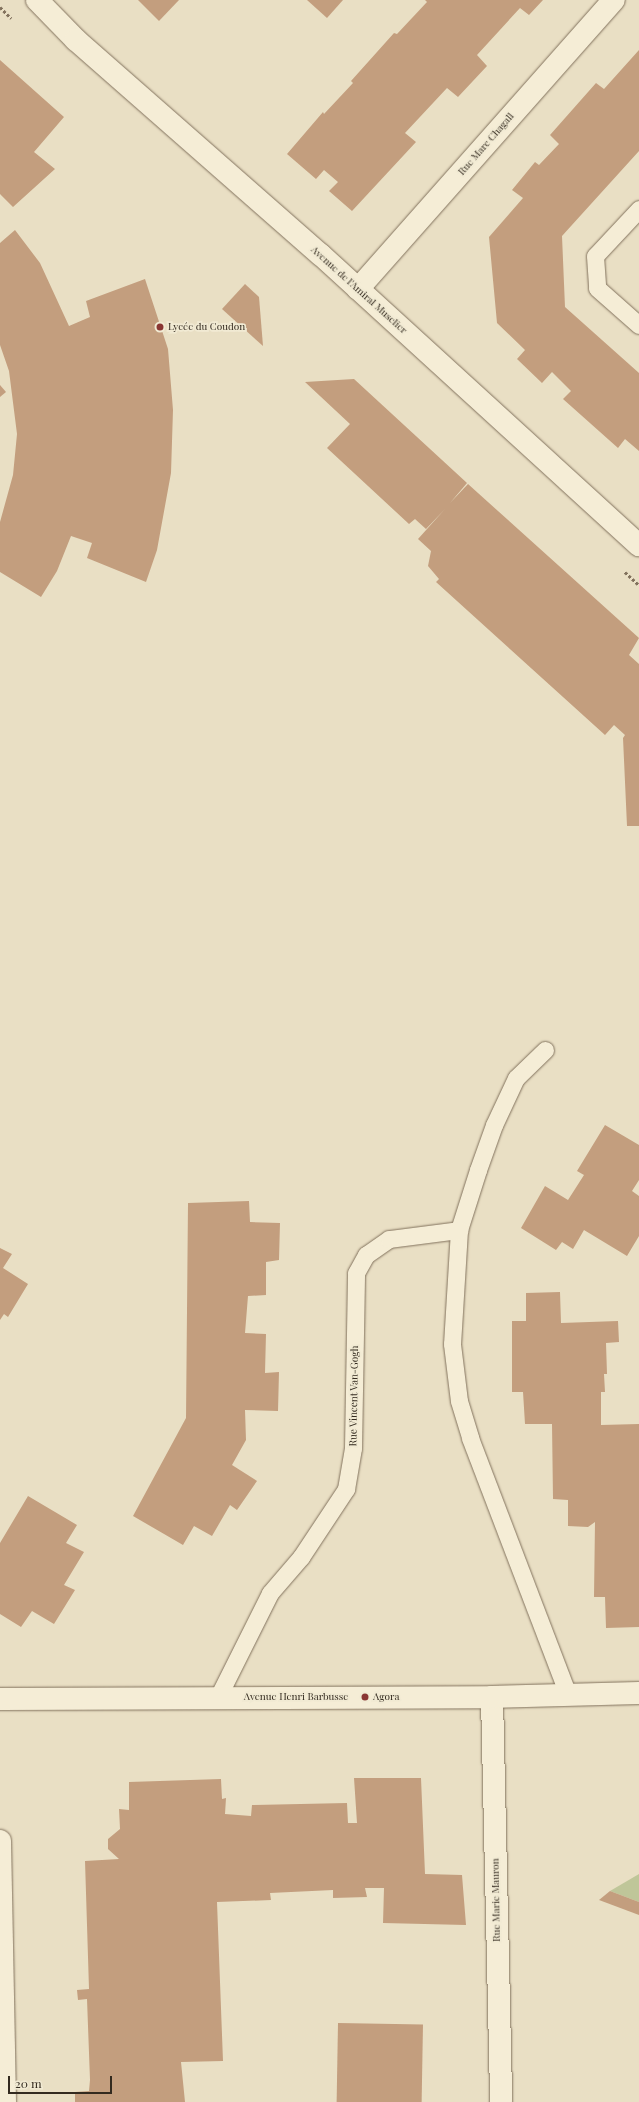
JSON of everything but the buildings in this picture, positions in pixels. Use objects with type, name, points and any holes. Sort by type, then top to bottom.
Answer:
[{"type":"street","name":"Avenue de l'Amiral Muselier","points":[[22,0],[76,40]]},
{"type":"street","name":"Avenue de l'Amiral Muselier","points":[[37,0],[76,40],[358,289],[639,545]]},
{"type":"street","name":"Rue Marc Chagall","points":[[358,289],[614,0]]},
{"type":"street","name":"Avenue Henri Barbusse","points":[[0,1699],[492,1697],[639,1693]]},
{"type":"street","name":"Rue Marie Mauron","points":[[492,1697],[501,2102]]},
{"type":"street","points":[[0,1841],[5,2102]]},
{"type":"lane","points":[[639,209],[595,256],[597,288],[639,325]]},
{"type":"lane","points":[[544,1050],[516,1078],[494,1125],[459,1230],[452,1344],[459,1401],[470,1438],[568,1694]]},
{"type":"lane","name":"Rue Vincent Van-Gogh","points":[[218,1697],[270,1593],[301,1557],[346,1489],[353,1448],[356,1273],[366,1255],[389,1239],[459,1230]]},
{"type":"green space","points":[[639,1874],[639,1902],[610,1891]]},
{"type":"place","name":"Lycée du Coudon","points":[[160,327]]},
{"type":"place","name":"Agora","points":[[365,1697]]}]
